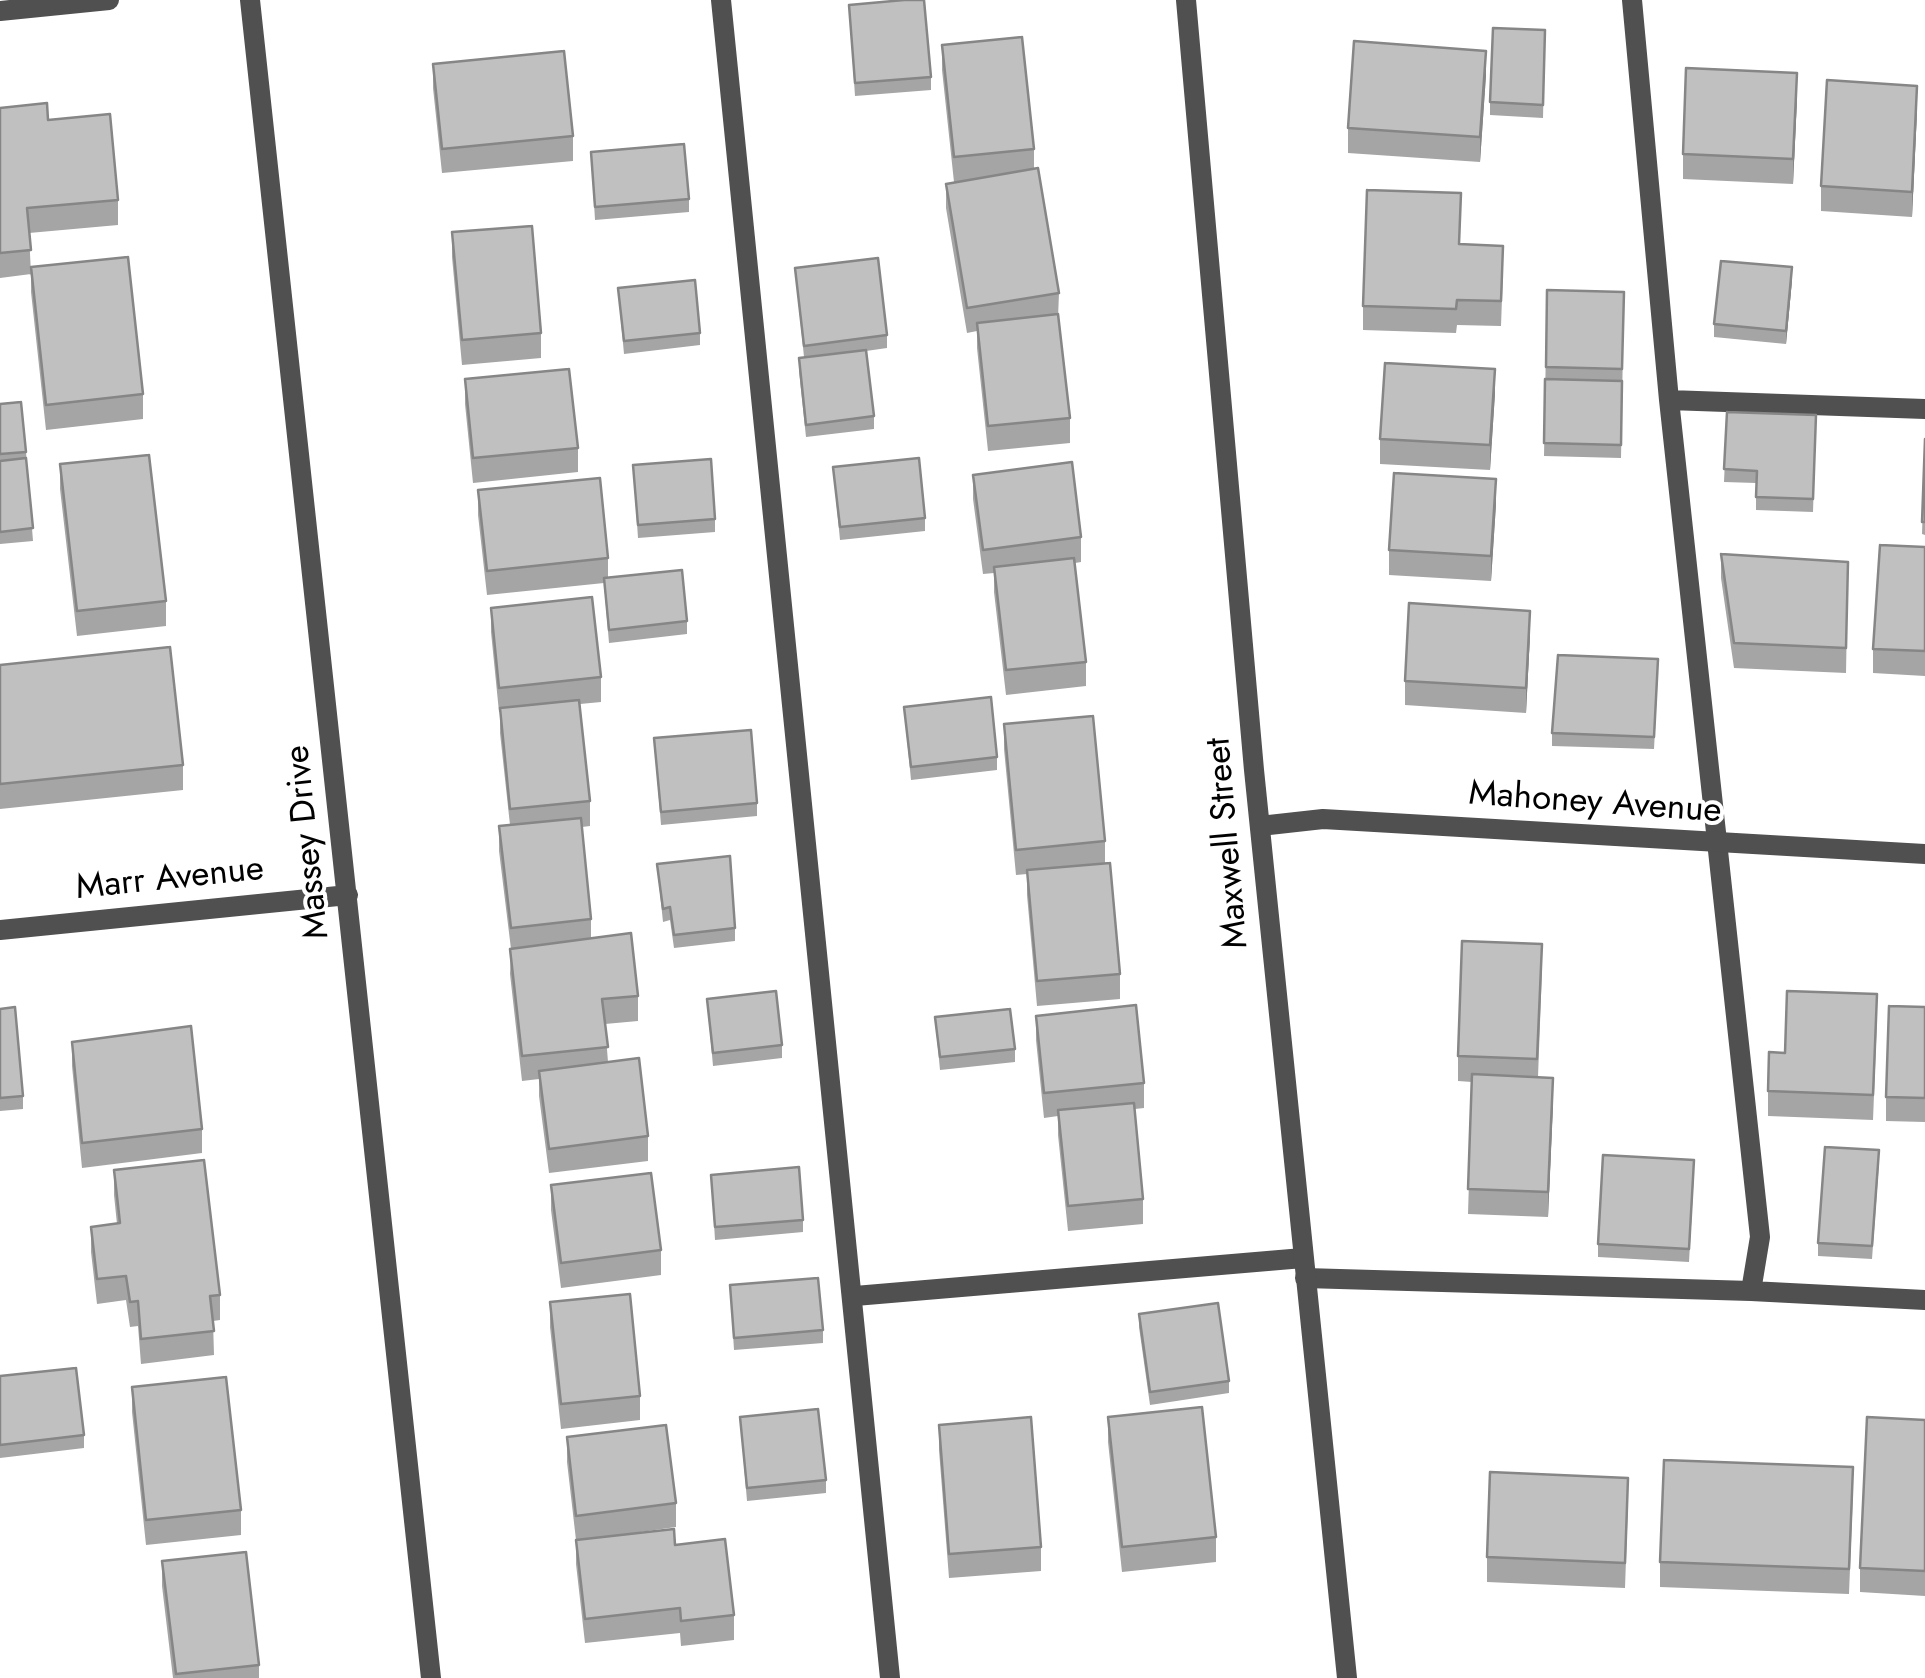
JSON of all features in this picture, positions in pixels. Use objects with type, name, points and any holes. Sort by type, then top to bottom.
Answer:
[{"type":"street","points":[[0,11],[109,0]]},
{"type":"street","name":"Massey Drive","points":[[250,0],[432,1678]]},
{"type":"street","points":[[721,0],[855,1296],[890,1678]]},
{"type":"street","name":"Maxwell Street","points":[[1186,0],[1260,826],[1348,1678]]},
{"type":"street","points":[[1632,0],[1669,400],[1760,1237],[1751,1291]]},
{"type":"street","points":[[1669,400],[1925,409]]},
{"type":"street","name":"Mahoney Avenue","points":[[1260,826],[1323,820],[1925,854]]},
{"type":"street","name":"Marr Avenue","points":[[0,930],[348,895]]},
{"type":"street","points":[[855,1296],[1304,1268],[1925,1300]]},
{"type":"building","points":[[924,0],[931,77],[855,83],[849,5]]},
{"type":"building","points":[[1493,28],[1545,30],[1543,105],[1490,102]]},
{"type":"building","points":[[1022,37],[1034,149],[954,157],[942,45]]},
{"type":"building","points":[[1354,41],[1486,51],[1480,137],[1348,128]]},
{"type":"building","points":[[564,51],[573,136],[442,149],[433,64]]},
{"type":"building","points":[[1686,68],[1797,73],[1793,159],[1683,154]]},
{"type":"building","points":[[1827,80],[1917,86],[1912,192],[1821,186]]},
{"type":"building","points":[[47,103],[48,120],[110,114],[118,200],[27,208],[31,250],[0,253],[0,108]]},
{"type":"building","points":[[684,144],[689,199],[595,207],[591,152]]},
{"type":"building","points":[[1038,168],[1059,293],[967,308],[946,184]]},
{"type":"building","points":[[1367,190],[1461,193],[1459,244],[1503,246],[1501,301],[1457,300],[1456,309],[1363,306]]},
{"type":"building","points":[[532,226],[541,333],[462,340],[452,232]]},
{"type":"building","points":[[128,257],[143,394],[46,405],[31,267]]},
{"type":"building","points":[[878,258],[887,335],[804,346],[795,268]]},
{"type":"building","points":[[1721,261],[1792,267],[1786,331],[1714,324]]},
{"type":"building","points":[[695,280],[700,333],[624,341],[618,288]]},
{"type":"building","points":[[1547,290],[1624,292],[1622,369],[1546,367]]},
{"type":"building","points":[[1058,314],[1070,418],[988,426],[977,323]]},
{"type":"building","points":[[866,350],[874,416],[806,425],[799,358]]},
{"type":"building","points":[[1385,363],[1495,369],[1490,445],[1380,439]]},
{"type":"building","points":[[569,369],[578,448],[473,458],[465,379]]},
{"type":"building","points":[[1545,379],[1622,381],[1621,445],[1544,443]]},
{"type":"building","points":[[21,402],[26,452],[0,454],[0,404]]},
{"type":"building","points":[[1727,412],[1816,415],[1813,499],[1756,497],[1757,471],[1724,469]]},
{"type":"building","points":[[1925,439],[1925,522],[1922,522]]},
{"type":"building","points":[[149,455],[166,601],[77,611],[60,464]]},
{"type":"building","points":[[26,458],[33,528],[0,532],[0,461]]},
{"type":"building","points":[[919,458],[925,518],[840,527],[833,467]]},
{"type":"building","points":[[711,459],[715,519],[638,525],[633,465]]},
{"type":"building","points":[[1072,462],[1081,537],[983,550],[973,475]]},
{"type":"building","points":[[1394,473],[1496,479],[1491,556],[1389,550]]},
{"type":"building","points":[[600,478],[608,558],[487,571],[478,490]]},
{"type":"building","points":[[1880,545],[1925,547],[1925,651],[1873,649]]},
{"type":"building","points":[[1721,554],[1848,562],[1846,648],[1734,643]]},
{"type":"building","points":[[1074,558],[1086,662],[1006,670],[994,567]]},
{"type":"building","points":[[682,570],[687,621],[609,630],[604,578]]},
{"type":"building","points":[[592,597],[601,677],[499,688],[491,608]]},
{"type":"building","points":[[1409,603],[1530,611],[1526,688],[1405,681]]},
{"type":"building","points":[[170,647],[183,765],[0,784],[0,665]]},
{"type":"building","points":[[1558,655],[1658,659],[1654,737],[1552,733]]},
{"type":"building","points":[[991,697],[997,757],[911,767],[904,707]]},
{"type":"building","points":[[579,700],[590,801],[510,809],[500,708]]},
{"type":"building","points":[[1093,716],[1105,841],[1016,850],[1004,724]]},
{"type":"building","points":[[751,730],[757,803],[661,812],[654,738]]},
{"type":"building","points":[[581,818],[591,919],[511,928],[499,826]]},
{"type":"building","points":[[730,856],[735,928],[674,935],[670,907],[663,909],[657,864]]},
{"type":"building","points":[[1110,863],[1120,974],[1037,981],[1027,870]]},
{"type":"building","points":[[631,933],[638,996],[602,999],[608,1047],[522,1056],[510,949]]},
{"type":"building","points":[[1462,941],[1542,944],[1537,1059],[1458,1056]]},
{"type":"building","points":[[776,991],[782,1045],[713,1053],[707,999]]},
{"type":"building","points":[[1787,991],[1877,994],[1873,1095],[1768,1091],[1769,1052],[1785,1053]]},
{"type":"building","points":[[1136,1005],[1144,1083],[1044,1093],[1036,1016]]},
{"type":"building","points":[[1889,1006],[1925,1007],[1925,1098],[1886,1097]]},
{"type":"building","points":[[15,1007],[23,1096],[0,1098],[0,1009]]},
{"type":"building","points":[[1010,1009],[1015,1049],[940,1057],[935,1017]]},
{"type":"building","points":[[191,1026],[202,1129],[82,1143],[72,1042]]},
{"type":"building","points":[[639,1058],[648,1136],[549,1149],[539,1071]]},
{"type":"building","points":[[1472,1074],[1553,1078],[1548,1192],[1468,1189]]},
{"type":"building","points":[[1134,1103],[1143,1199],[1068,1206],[1058,1110]]},
{"type":"building","points":[[1825,1147],[1879,1150],[1872,1246],[1818,1243]]},
{"type":"building","points":[[1603,1155],[1694,1160],[1689,1249],[1598,1244]]},
{"type":"building","points":[[204,1160],[220,1295],[210,1296],[214,1331],[141,1339],[138,1301],[130,1302],[126,1276],[97,1279],[91,1227],[120,1223],[114,1170]]},
{"type":"building","points":[[799,1167],[803,1220],[715,1227],[711,1175]]},
{"type":"building","points":[[651,1173],[661,1250],[561,1263],[551,1185]]},
{"type":"building","points":[[818,1278],[823,1330],[734,1338],[730,1285]]},
{"type":"building","points":[[630,1294],[640,1396],[561,1404],[550,1302]]},
{"type":"building","points":[[1218,1303],[1229,1381],[1150,1392],[1139,1314]]},
{"type":"building","points":[[76,1368],[84,1435],[0,1445],[0,1376]]},
{"type":"building","points":[[226,1377],[241,1510],[146,1520],[132,1387]]},
{"type":"building","points":[[1202,1407],[1216,1537],[1122,1547],[1108,1417]]},
{"type":"building","points":[[818,1409],[826,1480],[747,1488],[740,1417]]},
{"type":"building","points":[[1031,1417],[1041,1547],[949,1554],[939,1425]]},
{"type":"building","points":[[1867,1417],[1925,1420],[1925,1571],[1860,1568]]},
{"type":"building","points":[[666,1425],[676,1503],[576,1516],[567,1437]]},
{"type":"building","points":[[1664,1460],[1853,1467],[1849,1569],[1660,1562]]},
{"type":"building","points":[[1490,1472],[1628,1478],[1625,1563],[1487,1557]]},
{"type":"building","points":[[674,1529],[675,1545],[725,1539],[734,1615],[681,1621],[680,1608],[585,1619],[576,1540]]},
{"type":"building","points":[[246,1552],[259,1665],[176,1674],[162,1561]]}]
